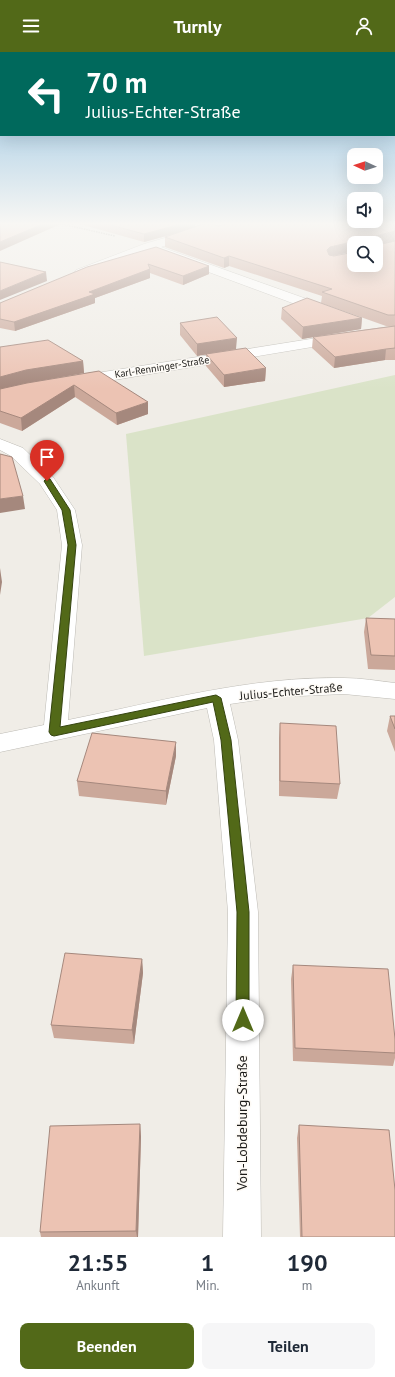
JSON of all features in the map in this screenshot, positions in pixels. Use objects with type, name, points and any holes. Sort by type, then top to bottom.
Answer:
[{"type":"street","points":[[237,278],[340,316]]},
{"type":"street","points":[[362,324],[390,332]]},
{"type":"street","name":"Karl-Renninger-Straße","points":[[67,383],[390,332]]},
{"type":"street","points":[[0,444],[17,452],[47,481],[66,510],[72,545],[54,732]]},
{"type":"street","name":"Julius-Echter-Straße","points":[[0,743],[216,698],[277,689],[344,686],[395,692]]},
{"type":"street","name":"Von-Lobdeburg-Straße","points":[[216,698],[226,740],[243,912],[242,1237]]},
{"type":"green space","points":[[395,375],[395,597],[368,618],[144,656],[126,434]]},
{"type":"building","points":[[0,278],[31,278],[0,291]]},
{"type":"building","points":[[60,278],[125,278],[89,292],[95,294],[14,322],[0,319],[0,303]]},
{"type":"building","points":[[299,278],[395,278],[395,315],[388,315],[322,292],[332,289]]},
{"type":"building","points":[[307,298],[362,318],[303,327],[282,308]]},
{"type":"building","points":[[217,317],[237,338],[197,344],[180,323]]},
{"type":"building","points":[[395,326],[395,348],[335,357],[313,337]]},
{"type":"building","points":[[48,340],[83,361],[26,370],[0,377],[0,347]]},
{"type":"building","points":[[246,348],[266,368],[224,375],[206,354]]},
{"type":"building","points":[[99,371],[148,402],[116,413],[74,385],[21,418],[0,411],[0,389]]},
{"type":"building","points":[[0,454],[12,457],[23,496],[0,499]]},
{"type":"building","points":[[366,618],[395,619],[395,656],[371,655]]},
{"type":"building","points":[[390,716],[395,716],[395,729]]},
{"type":"building","points":[[280,723],[336,726],[340,784],[280,781]]},
{"type":"building","points":[[92,733],[176,742],[166,791],[77,781]]},
{"type":"building","points":[[65,953],[142,959],[132,1030],[51,1025]]},
{"type":"building","points":[[293,965],[388,969],[395,1053],[295,1048]]},
{"type":"building","points":[[140,1124],[136,1231],[40,1232],[50,1126]]},
{"type":"building","points":[[299,1125],[389,1130],[395,1190],[395,1237],[302,1237]]},
{"type":"route","points":[[47,481],[66,510],[72,545],[54,732],[216,698],[226,740],[243,912],[243,1020]]}]
